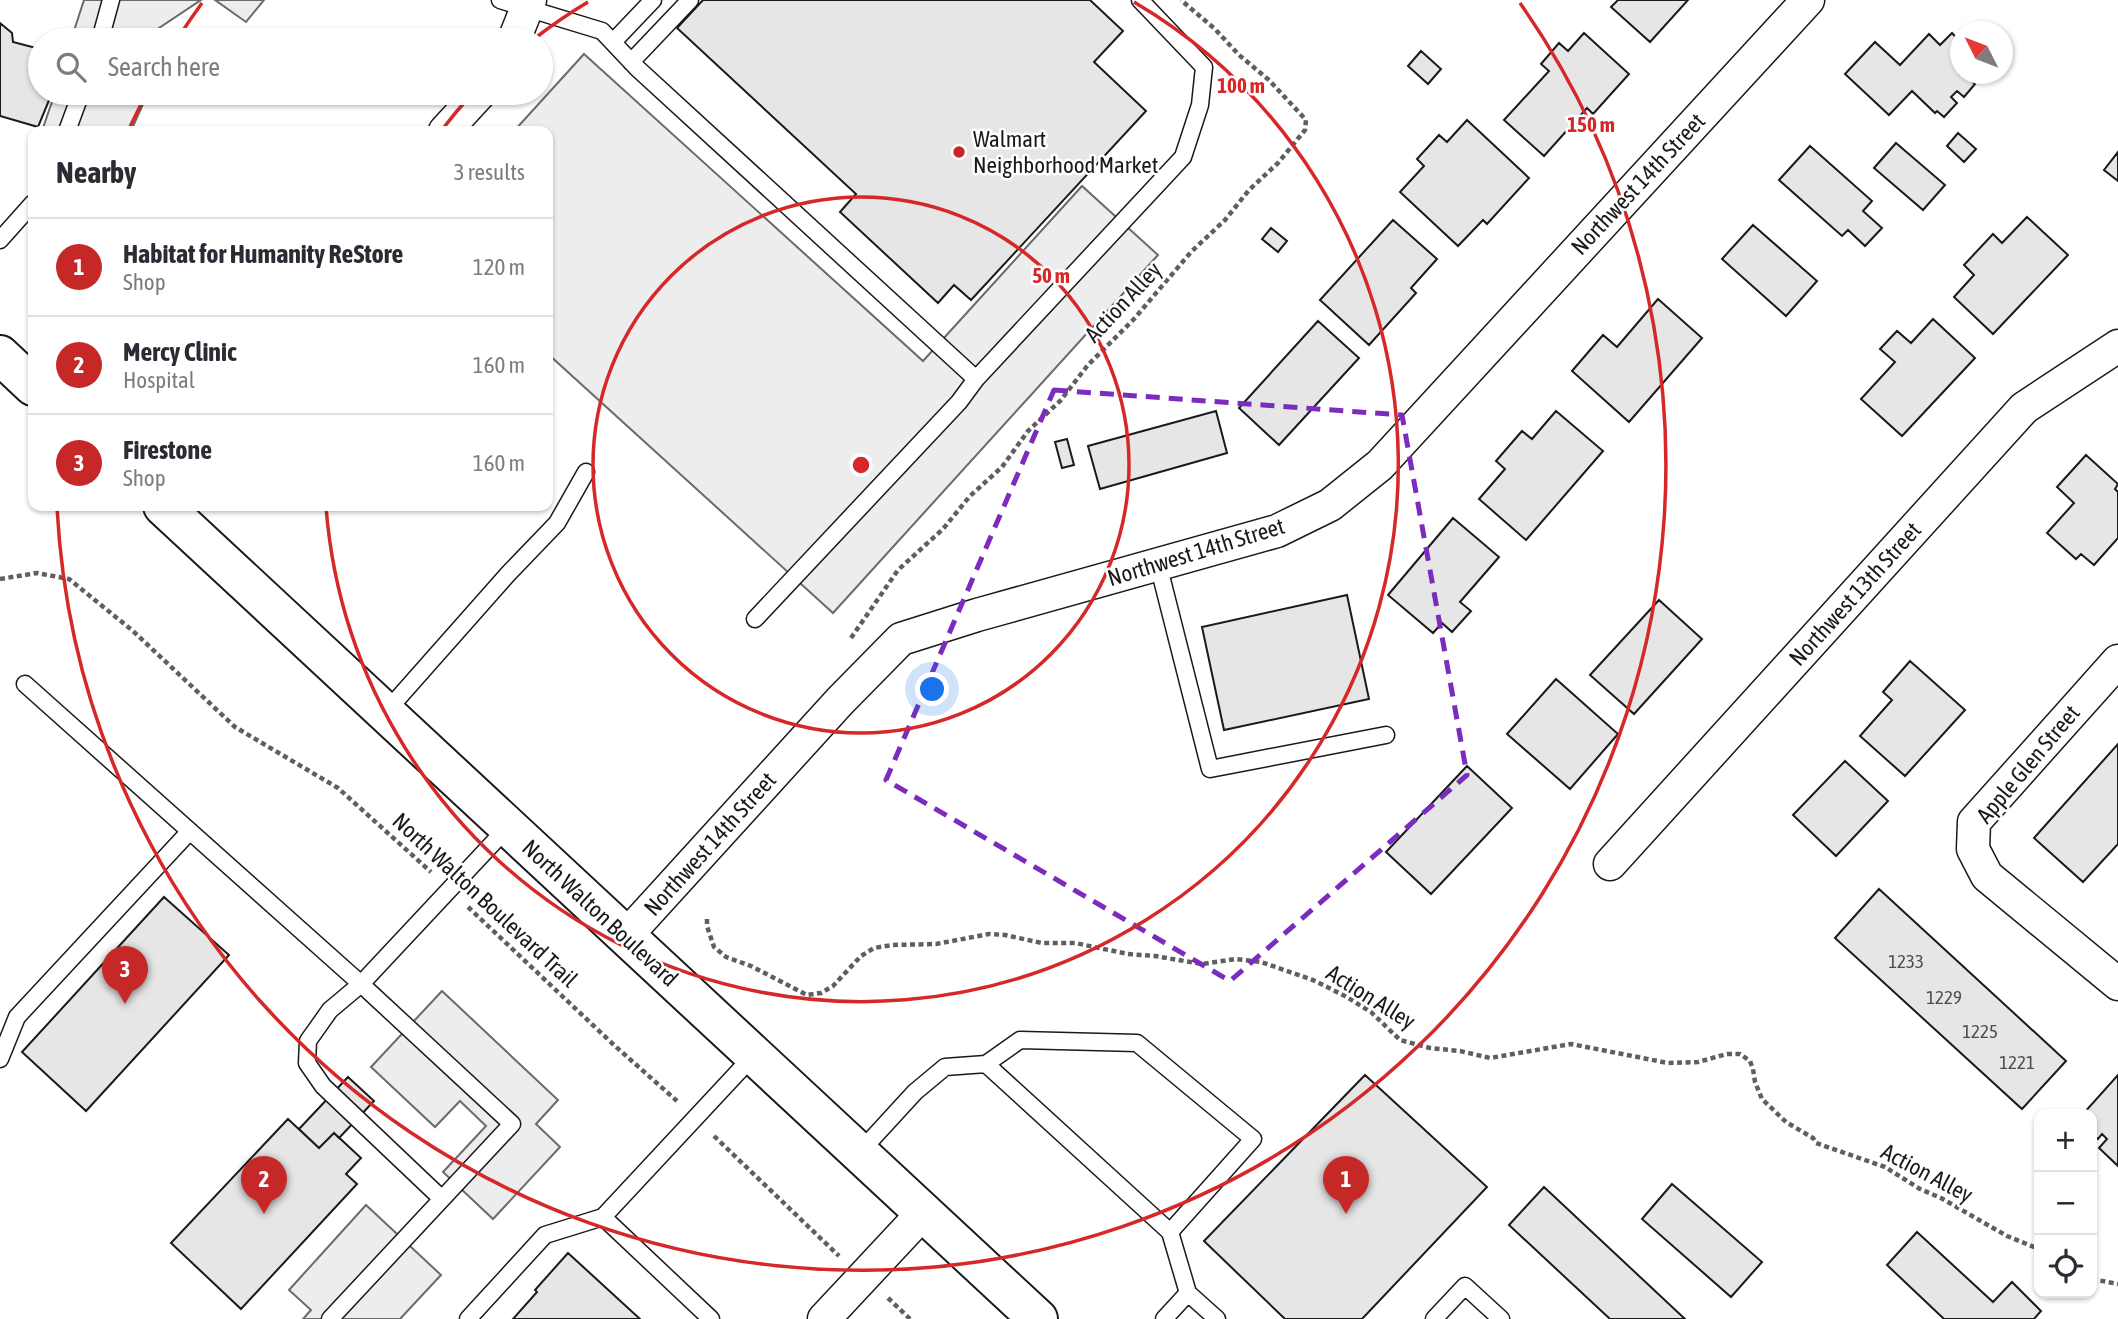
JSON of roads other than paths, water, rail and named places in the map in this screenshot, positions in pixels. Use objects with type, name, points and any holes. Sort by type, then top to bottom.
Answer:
[{"type":"main road","points":[[0,355],[28,381]]},
{"type":"main road","name":"North Walton Boulevard","points":[[168,511],[1038,1319]]},
{"type":"street","name":"Northwest 14th Street","points":[[626,936],[840,701],[901,639],[1277,531],[1330,505],[1380,465],[1808,0]]},
{"type":"street","points":[[516,28],[519,3]]},
{"type":"street","points":[[450,126],[469,105]]},
{"type":"street","name":"Northwest 13th Street","points":[[1610,863],[2024,408],[2118,346]]},
{"type":"street","name":"Apple Glen Street","points":[[2118,661],[1974,822],[1973,849],[1987,876],[2118,984]]},
{"type":"street","points":[[824,1319],[923,1213]]},
{"type":"lane","points":[[103,28],[111,0]]},
{"type":"lane","points":[[613,42],[653,0]]},
{"type":"lane","points":[[631,62],[690,0]]},
{"type":"lane","points":[[755,619],[959,402],[976,379],[1183,157],[1200,106],[1204,67],[1140,0]]},
{"type":"lane","points":[[519,3],[601,31],[631,62],[976,379]]},
{"type":"lane","points":[[69,126],[77,105]]},
{"type":"lane","points":[[0,240],[28,209]]},
{"type":"lane","points":[[385,713],[557,523],[586,472]]},
{"type":"lane","points":[[1158,564],[1210,769],[1385,735]]},
{"type":"lane","points":[[25,684],[361,984],[512,1124],[330,1319]]},
{"type":"lane","points":[[442,1199],[323,1086],[307,1063],[308,1041],[330,1010],[361,984],[508,827]]},
{"type":"lane","points":[[0,1059],[17,1017],[190,831]]},
{"type":"lane","points":[[859,1153],[915,1092],[945,1067],[986,1064],[1020,1040],[1137,1043],[1253,1139],[1170,1232]]},
{"type":"lane","points":[[468,1319],[545,1235],[603,1217],[754,1055]]},
{"type":"lane","points":[[986,1064],[1170,1232],[1188,1293],[1217,1319]]},
{"type":"lane","points":[[603,1217],[711,1319]]},
{"type":"lane","points":[[1434,1319],[1465,1286],[1501,1319]]},
{"type":"lane","points":[[1164,1319],[1188,1293]]},
{"type":"place","name":"Walmart Neighborhood Market","points":[[959,152]]},
{"type":"place","name":"Firestone","points":[[125,1004]]},
{"type":"place","name":"Mercy Clinic","points":[[264,1214]]},
{"type":"place","name":"Habitat for Humanity ReStore","points":[[1346,1214]]}]
